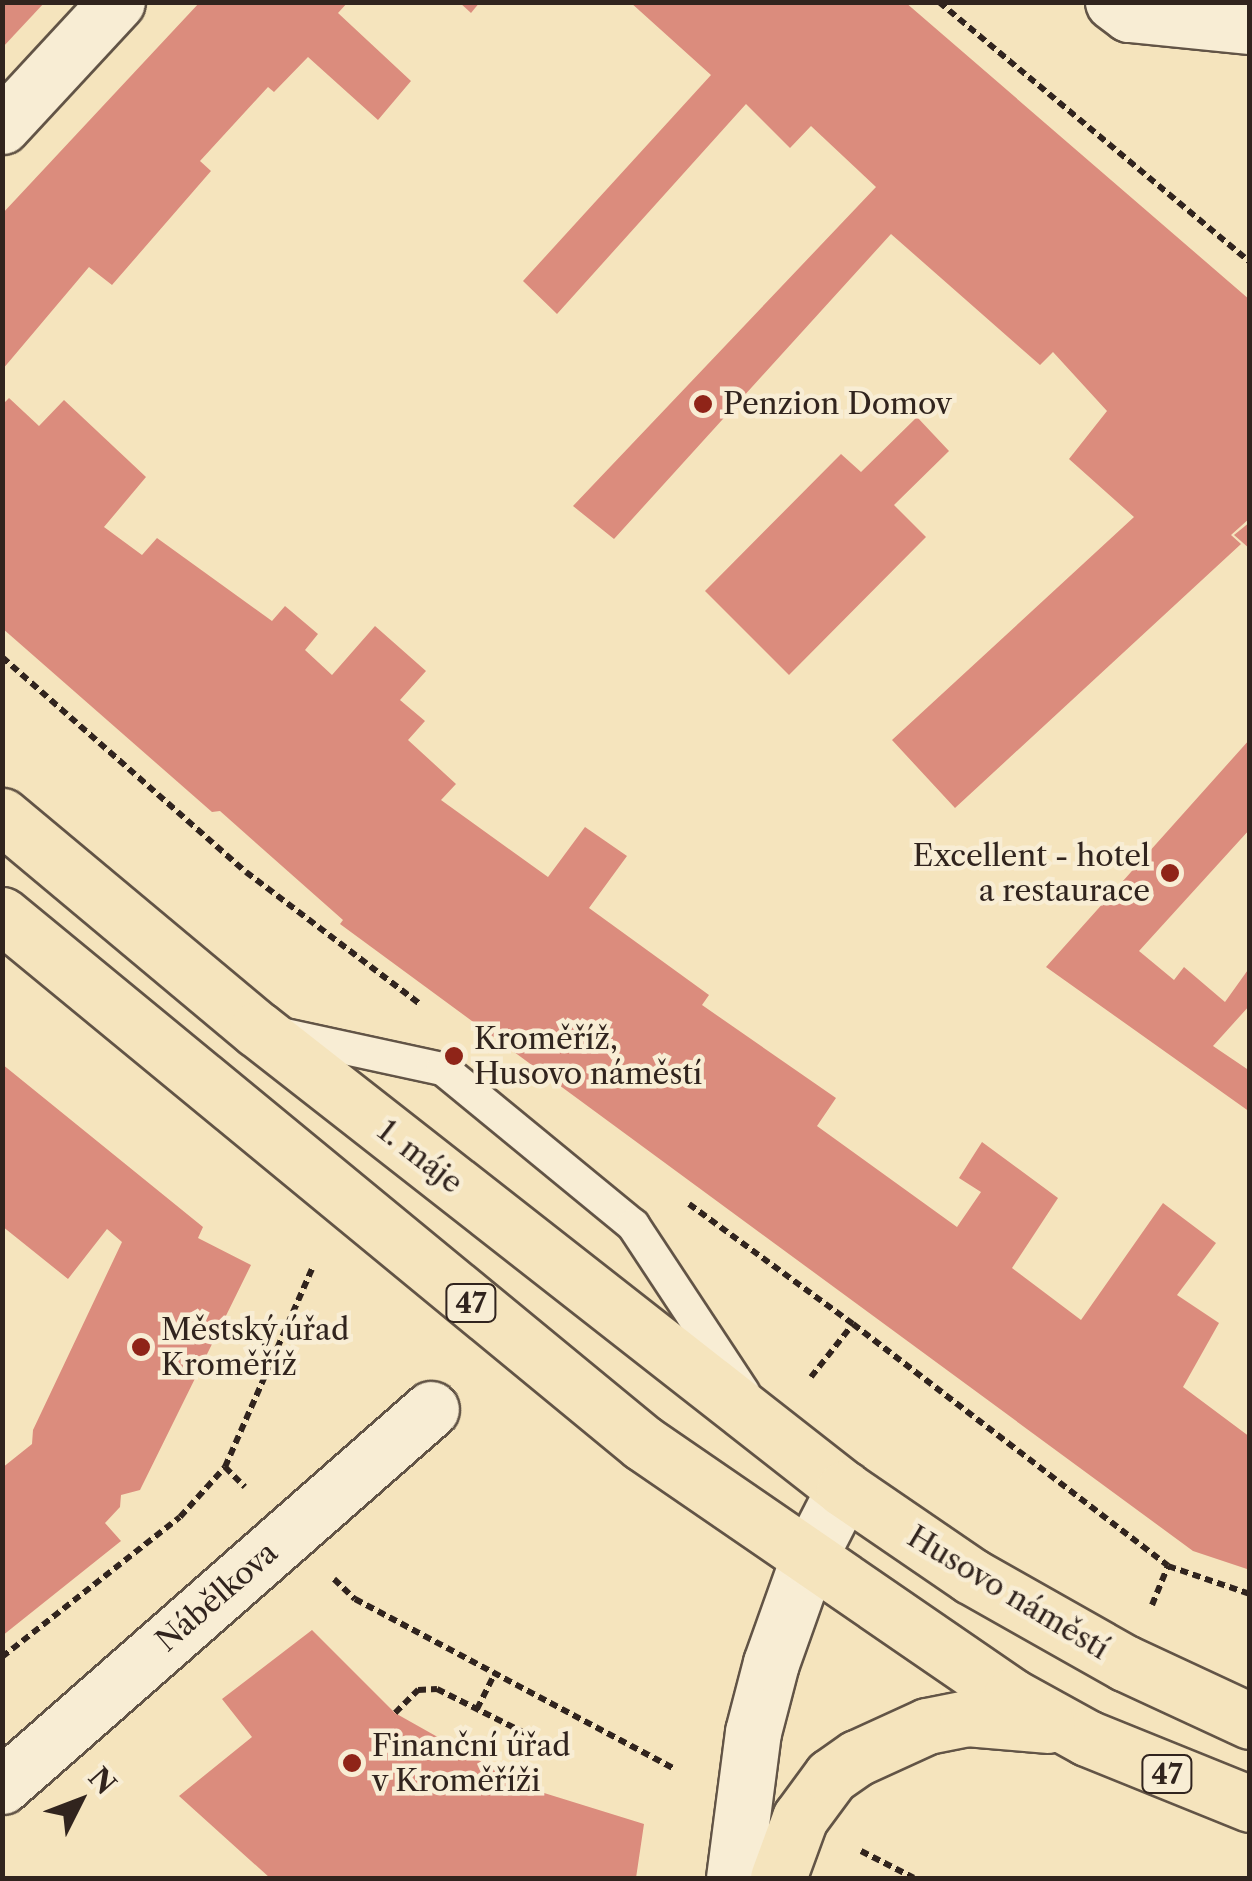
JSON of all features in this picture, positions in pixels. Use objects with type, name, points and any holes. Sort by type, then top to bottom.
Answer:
[{"type":"main road","name":"1. máje","points":[[2,816],[257,1029],[844,1489]]},
{"type":"main road","name":"47","points":[[2,915],[643,1443],[938,1652],[1087,1738],[1250,1804]]},
{"type":"main road","name":"Husovo náměstí","points":[[844,1489],[970,1576],[1124,1663],[1250,1722]]},
{"type":"main road","points":[[778,1878],[800,1818],[831,1776],[885,1743],[967,1718],[1048,1725],[1087,1738]]},
{"type":"street","points":[[2,126],[117,2]]},
{"type":"street","points":[[1113,2],[1129,14],[1250,26]]},
{"type":"street","name":"Nábělkova","points":[[2,1786],[431,1409]]},
{"type":"street","points":[[734,1878],[753,1732],[808,1559],[844,1489]]},
{"type":"lane","points":[[257,1029],[442,1069],[634,1226],[770,1433]]},
{"type":"path","points":[[939,2],[1250,262]]},
{"type":"path","points":[[2,657],[246,872],[432,1013]]},
{"type":"path","points":[[681,1198],[853,1324],[1168,1566],[1250,1594]]},
{"type":"path","points":[[2,1657],[180,1517],[225,1467],[312,1269]]},
{"type":"path","points":[[812,1376],[853,1324]]},
{"type":"path","points":[[225,1467],[354,1599],[673,1768]]},
{"type":"path","points":[[1149,1614],[1168,1566]]},
{"type":"path","points":[[477,1709],[495,1674]]},
{"type":"path","points":[[395,1713],[418,1690],[437,1689],[535,1738],[528,1788]]},
{"type":"path","points":[[846,1844],[914,1878]]},
{"type":"building","points":[[2,2],[45,2],[2,48]]},
{"type":"building","points":[[200,2],[348,2],[338,13],[411,81],[378,120],[308,57],[274,92],[268,87],[200,161],[211,171],[112,285],[89,267],[2,370],[2,214]]},
{"type":"building","points":[[459,2],[480,2],[471,13]]},
{"type":"building","points":[[630,2],[905,2],[1250,300],[1250,518],[1231,535],[1241,544],[955,808],[892,740],[1134,517],[1069,459],[1107,411],[1053,352],[1040,365],[891,234],[614,539],[573,506],[876,187],[811,126],[790,148],[746,104],[557,314],[523,281],[711,75]]},
{"type":"building","points":[[9,398],[39,426],[64,400],[146,477],[104,527],[142,555],[157,538],[272,621],[285,606],[318,634],[305,650],[332,675],[375,626],[426,671],[400,700],[425,721],[408,740],[456,784],[441,800],[548,877],[585,827],[627,856],[589,908],[709,995],[702,1005],[836,1098],[817,1126],[957,1227],[981,1192],[959,1178],[982,1142],[1058,1198],[1012,1268],[1081,1320],[1163,1203],[1216,1243],[1177,1295],[1219,1323],[1183,1387],[1250,1437],[1250,1570],[1193,1551],[340,924],[343,920],[220,811],[212,812],[2,628],[2,405]]},
{"type":"building","points":[[917,417],[949,451],[894,505],[926,537],[789,675],[705,591],[841,454],[861,472]]},
{"type":"building","points":[[1250,522],[1250,549],[1234,535]]},
{"type":"building","name":"Excellent - hotel a restaurace","points":[[1250,739],[1250,829],[1139,951],[1174,980],[1184,967],[1225,1002],[1250,967],[1250,1005],[1213,1046],[1250,1071],[1250,1112],[1046,967]]},
{"type":"building","points":[[2,1064],[203,1227],[198,1238],[251,1265],[140,1490],[121,1495],[120,1507],[105,1523],[121,1541],[2,1636],[2,1468],[32,1444],[33,1430],[122,1242],[107,1229],[68,1279],[2,1226]]},
{"type":"building","name":"Finanční úřad v Kroměříži","points":[[312,1630],[395,1713],[528,1788],[644,1824],[636,1878],[270,1878],[179,1796],[252,1737],[222,1699]]},
{"type":"place","name":"Penzion Domov","points":[[703,404]]},
{"type":"place","name":"Excellent - hotel a restaurace","points":[[1170,873]]},
{"type":"place","name":"Kroměříž, Husovo náměstí","points":[[454,1056]]},
{"type":"place","name":"Městský úřad Kroměříž","points":[[141,1347]]},
{"type":"place","name":"Finanční úřad v Kroměříži","points":[[352,1763]]}]
